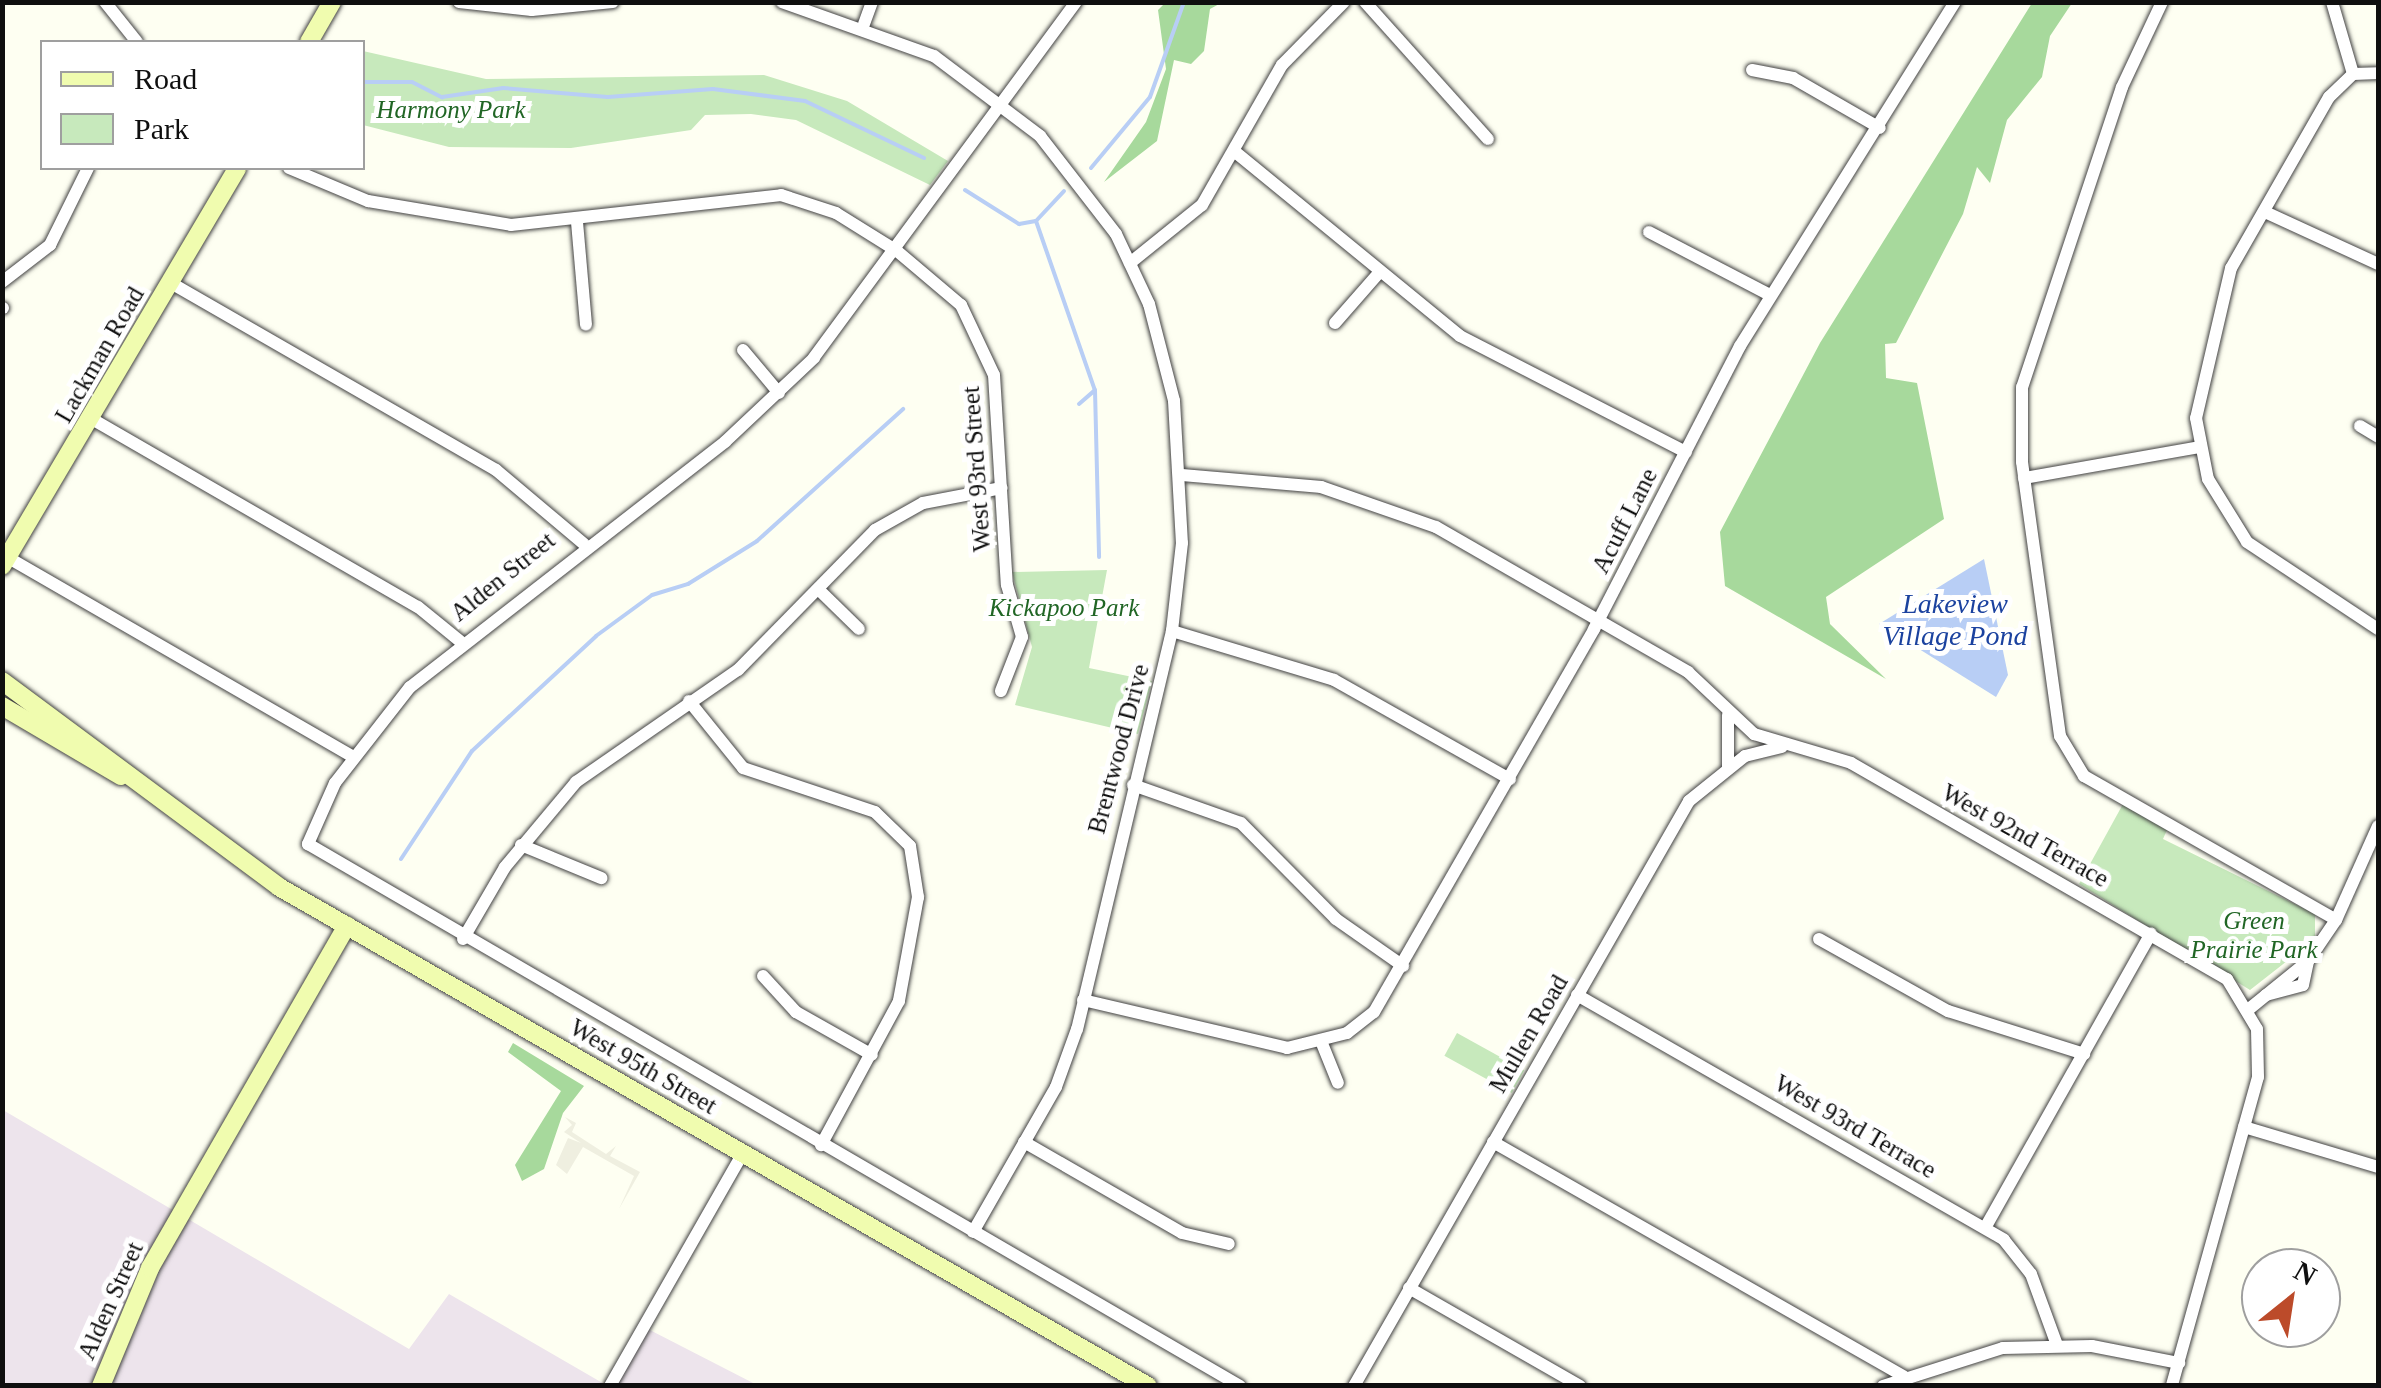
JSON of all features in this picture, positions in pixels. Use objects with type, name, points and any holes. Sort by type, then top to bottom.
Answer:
[{"type":"main road","points":[[309,40],[332,2]]},
{"type":"main road","name":"Lackman Road","points":[[5,561],[236,170]]},
{"type":"main road","name":"West 95th Street","points":[[2,682],[122,776]]},
{"type":"main road","name":"West 95th Street","points":[[2,706],[122,776],[347,926],[1148,1386]]},
{"type":"main road","name":"Alden Street","points":[[101,1386],[155,1259],[347,926]]},
{"type":"street","points":[[105,2],[136,40]]},
{"type":"street","points":[[459,2],[514,6],[613,2]]},
{"type":"street","name":"Brentwood Drive","points":[[782,2],[864,24],[934,56],[1005,104],[1064,160],[1130,262],[1166,361],[1182,475],[1172,631],[1070,1055],[973,1232]]},
{"type":"street","points":[[864,24],[872,2]]},
{"type":"street","name":"Alden Street","points":[[308,844],[353,757],[462,642],[779,393],[897,251],[1076,2]]},
{"type":"street","points":[[1130,262],[1192,216],[1282,65],[1344,2]]},
{"type":"street","points":[[1365,2],[1488,139]]},
{"type":"street","name":"Acuff Lane","points":[[1083,1000],[1267,1046],[1322,1042],[1374,1012],[1599,619],[1770,295],[1880,128],[1954,2]]},
{"type":"street","points":[[2162,2],[2026,362],[2024,478],[2069,760],[2336,920]]},
{"type":"street","points":[[2337,7],[2353,74]]},
{"type":"street","points":[[1752,70],[1794,78],[1880,128]]},
{"type":"street","points":[[2378,73],[2353,74],[2329,97],[2231,268],[2199,382],[2200,447],[2222,508],[2246,542],[2378,629]]},
{"type":"street","points":[[1234,151],[1292,190],[1376,275],[1495,356],[1686,452]]},
{"type":"street","points":[[2,282],[50,245],[87,170]]},
{"type":"street","name":"West 93rd Street","points":[[295,170],[423,215],[577,222],[728,194],[780,195],[836,212],[897,251],[961,305],[984,344],[1002,488],[1007,585],[1022,636],[1001,691]]},
{"type":"street","points":[[2264,212],[2378,264]]},
{"type":"street","points":[[577,222],[586,325]]},
{"type":"street","points":[[1649,232],[1770,295]]},
{"type":"street","points":[[1336,324],[1376,275]]},
{"type":"street","points":[[171,283],[496,470],[584,544]]},
{"type":"street","points":[[743,350],[779,393]]},
{"type":"street","points":[[92,419],[418,607],[462,642]]},
{"type":"street","points":[[2360,426],[2378,438]]},
{"type":"street","points":[[2024,478],[2200,447]]},
{"type":"street","name":"West 92nd Terrace","points":[[1182,475],[1280,480],[1370,500],[1436,527],[1688,672],[1728,713],[1782,747],[1851,763],[2227,979],[2249,1010],[2260,1046],[2244,1127]]},
{"type":"street","points":[[463,938],[521,845],[576,782],[738,670],[818,589],[908,509],[1002,488]]},
{"type":"street","points":[[5,561],[353,757]]},
{"type":"street","points":[[818,589],[859,629]]},
{"type":"street","points":[[1172,631],[1305,668],[1510,779]]},
{"type":"street","points":[[689,701],[754,774],[875,812],[904,836],[917,872],[915,934],[899,1001],[821,1145]]},
{"type":"street","points":[[1728,713],[1735,730],[1728,767]]},
{"type":"street","name":"Mullen Road","points":[[1354,1386],[1689,801],[1728,767],[1782,747]]},
{"type":"street","points":[[1133,785],[1240,822],[1336,919],[1403,966]]},
{"type":"street","points":[[2249,1010],[2308,960],[2336,920],[2378,826]]},
{"type":"street","name":"West 95th Street","points":[[308,844],[463,938],[1240,1386]]},
{"type":"street","points":[[521,845],[602,878]]},
{"type":"street","points":[[1986,1228],[2151,933]]},
{"type":"street","points":[[1819,939],[1948,1011],[2084,1054]]},
{"type":"street","points":[[2266,994],[2303,985],[2308,960]]},
{"type":"street","points":[[763,976],[796,1012],[872,1055]]},
{"type":"street","name":"West 93rd Terrace","points":[[1577,995],[1986,1228],[2032,1274],[2057,1345]]},
{"type":"street","points":[[1322,1042],[1338,1083]]},
{"type":"street","points":[[2172,1386],[2244,1127],[2378,1167]]},
{"type":"street","points":[[1024,1142],[1182,1233],[1229,1244]]},
{"type":"street","points":[[1494,1142],[1904,1376]]},
{"type":"street","points":[[610,1386],[743,1154]]},
{"type":"street","points":[[1410,1288],[1580,1386]]},
{"type":"street","points":[[1883,1386],[1904,1376],[2004,1348],[2057,1345],[2178,1363]]},
{"type":"shaded area","points":[[3,1110],[409,1349],[449,1294],[606,1385],[3,1386]]},
{"type":"shaded area","points":[[565,1117],[576,1123],[572,1132],[606,1154],[616,1146],[610,1156],[640,1172],[619,1209],[634,1176],[583,1147],[567,1174],[556,1165],[568,1138],[581,1143],[564,1132],[572,1125]]},
{"type":"shaded area","points":[[644,1327],[757,1385],[610,1386]]},
{"type":"green space","points":[[1165,3],[1221,3],[1210,9],[1204,51],[1191,64],[1174,60],[1157,141],[1104,182],[1146,122],[1166,69],[1158,10]]},
{"type":"green space","points":[[2032,3],[2072,3],[2050,36],[2042,77],[2007,120],[1990,183],[1977,167],[1963,214],[1896,343],[1885,344],[1886,378],[1917,383],[1944,519],[1826,597],[1830,624],[1886,679],[1725,586],[1720,532],[1820,343]]},
{"type":"green space","name":"Harmony Park","points":[[365,51],[486,79],[764,75],[847,101],[948,161],[930,185],[796,120],[751,114],[705,115],[691,130],[571,148],[449,147],[365,126]]},
{"type":"green space","name":"Kickapoo Park","points":[[1107,570],[1089,668],[1152,681],[1138,734],[1015,705],[1032,647],[1012,572]]},
{"type":"green space","name":"Green Prairie Park","points":[[2123,804],[2167,830],[2163,839],[2315,914],[2315,939],[2250,990],[2079,884]]},
{"type":"green space","points":[[1457,1033],[1524,1070],[1512,1093],[1444,1056]]},
{"type":"green space","points":[[513,1043],[584,1086],[563,1113],[544,1169],[522,1181],[515,1165],[561,1091],[508,1052]]},
{"type":"water","name":"Lakeview Village Pond","points":[[1984,559],[2008,675],[1996,697],[1879,624]]},
{"type":"waterway","points":[[1091,168],[1150,97],[1184,2]]},
{"type":"waterway","points":[[365,82],[412,82],[442,97],[503,88],[608,97],[713,89],[805,101],[924,158]]},
{"type":"waterway","points":[[965,190],[1019,224],[1036,221],[1064,191]]},
{"type":"waterway","points":[[1036,221],[1095,390],[1099,557]]},
{"type":"waterway","points":[[1079,404],[1094,391]]},
{"type":"waterway","points":[[401,859],[472,751],[596,636],[652,595],[688,584],[757,541],[903,409]]}]
